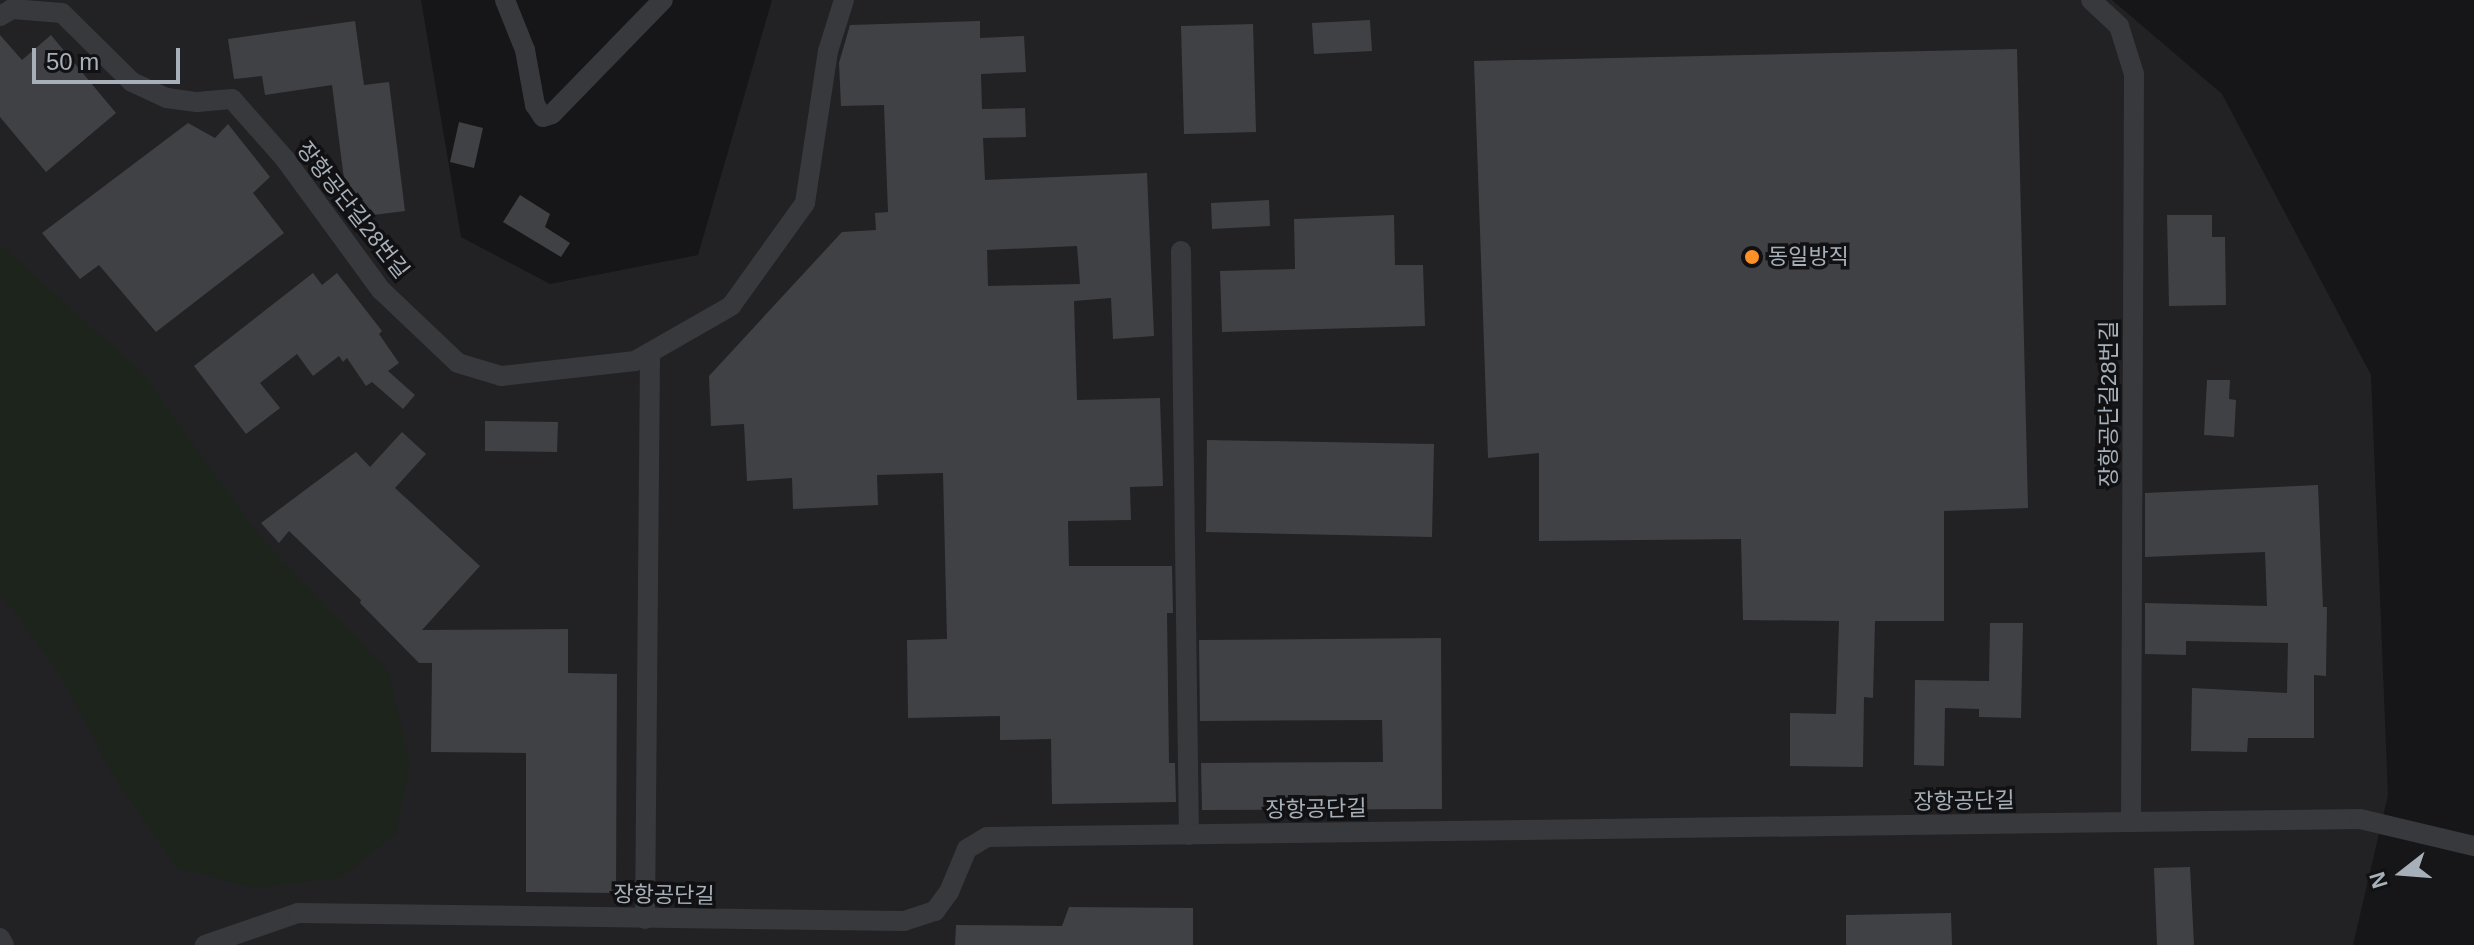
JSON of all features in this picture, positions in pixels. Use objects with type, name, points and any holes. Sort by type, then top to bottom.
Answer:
[{"type":"street","points":[[505,0],[525,50],[535,105],[543,117],[552,114],[663,0]]},
{"type":"street","name":"장항공단길28번길","points":[[0,16],[12,9],[62,13],[132,82],[167,98],[197,102],[232,99],[285,159],[381,290],[458,363],[501,376],[635,361],[731,306],[805,203],[828,51],[844,0]]},
{"type":"street","name":"장항공단길28번길","points":[[2091,0],[2119,26],[2134,74],[2131,822]]},
{"type":"street","points":[[1181,251],[1189,835]]},
{"type":"street","points":[[645,919],[650,353]]},
{"type":"street","name":"장항공단길","points":[[205,945],[298,913],[904,921],[935,911],[949,892],[967,849],[987,837],[2360,819],[2474,846]]},
{"type":"street","points":[[0,938],[4,945]]},
{"type":"shaded area","points":[[0,0],[421,0],[461,237],[550,284],[698,255],[772,0],[2112,0],[2222,94],[2371,375],[2388,795],[2353,945],[0,945]]},
{"type":"shaded area","points":[[0,245],[142,373],[259,536],[388,671],[410,764],[396,833],[341,877],[256,888],[177,868],[114,777],[60,674],[0,593]]},
{"type":"building","points":[[1370,20],[1372,51],[1314,54],[1312,23]]},
{"type":"building","points":[[355,21],[364,85],[389,82],[405,211],[349,218],[332,85],[265,95],[262,76],[234,79],[228,39]]},
{"type":"building","points":[[980,21],[980,38],[1024,36],[1026,72],[981,74],[982,109],[1025,108],[1026,137],[983,138],[985,180],[1147,173],[1154,336],[1113,339],[1111,298],[1074,301],[1077,400],[1160,398],[1163,486],[1130,487],[1131,520],[1068,521],[1069,566],[1172,566],[1173,613],[1167,613],[1169,763],[1175,763],[1176,802],[1052,804],[1051,739],[1000,740],[1000,716],[908,718],[907,640],[947,639],[943,473],[877,475],[878,505],[793,509],[792,478],[747,481],[744,424],[711,426],[709,376],[842,232],[876,230],[875,213],[888,212],[884,105],[841,106],[839,63],[850,25]],"holes":[[[1077,246],[1080,284],[988,286],[987,250]]]},
{"type":"building","points":[[1253,24],[1256,132],[1184,134],[1181,26]]},
{"type":"building","points":[[0,35],[22,60],[51,35],[116,113],[46,172],[0,117]]},
{"type":"building","name":"동일방직","points":[[2017,49],[2028,508],[1944,511],[1944,621],[1875,621],[1873,698],[1864,697],[1863,767],[1790,766],[1790,713],[1836,714],[1839,621],[1743,620],[1741,539],[1539,541],[1539,453],[1488,458],[1474,61]]},
{"type":"building","points":[[459,122],[483,128],[474,168],[450,162]]},
{"type":"building","points":[[188,123],[215,138],[228,124],[270,177],[253,193],[284,233],[156,332],[99,265],[80,279],[42,233]]},
{"type":"building","points":[[520,195],[550,214],[545,227],[570,243],[561,257],[503,222]]},
{"type":"building","points":[[1269,200],[1270,226],[1212,229],[1211,203]]},
{"type":"building","points":[[1394,215],[1395,265],[1423,265],[1425,326],[1222,332],[1220,271],[1295,269],[1294,219]]},
{"type":"building","points":[[2167,215],[2212,215],[2212,237],[2225,237],[2226,305],[2169,306]]},
{"type":"building","points":[[313,273],[322,285],[337,273],[382,331],[379,334],[399,363],[388,371],[415,395],[403,409],[372,382],[366,386],[347,358],[343,362],[339,356],[313,376],[297,354],[260,383],[280,408],[246,434],[194,366]]},
{"type":"building","points":[[2207,380],[2230,380],[2229,399],[2236,400],[2234,437],[2204,435]]},
{"type":"building","points":[[485,421],[558,422],[557,452],[485,451]]},
{"type":"building","points":[[402,432],[426,454],[395,488],[480,566],[422,630],[568,629],[568,673],[617,674],[616,893],[526,892],[526,753],[431,752],[432,663],[419,663],[360,603],[361,600],[289,531],[279,543],[261,523],[356,452],[370,467]]},
{"type":"building","points":[[1207,440],[1434,444],[1432,537],[1206,532]]},
{"type":"building","points":[[2318,485],[2323,607],[2327,607],[2326,676],[2314,675],[2314,738],[2248,738],[2247,752],[2191,751],[2192,688],[2287,693],[2288,643],[2186,641],[2186,655],[2145,654],[2145,603],[2267,606],[2265,552],[2145,557],[2145,493]]},
{"type":"building","points":[[1990,623],[2023,623],[2021,718],[1979,717],[1979,709],[1945,708],[1944,766],[1914,765],[1915,680],[1989,681]]},
{"type":"building","points":[[1441,638],[1442,809],[1202,810],[1201,763],[1383,762],[1382,720],[1200,721],[1199,640]]},
{"type":"building","points":[[2190,867],[2194,945],[2157,945],[2154,868]]},
{"type":"building","points":[[1069,907],[1193,908],[1193,945],[955,945],[956,925],[1062,926]]},
{"type":"building","points":[[1951,913],[1952,945],[1846,945],[1846,915]]},
{"type":"place","name":"동일방직","points":[[1752,257]]}]
